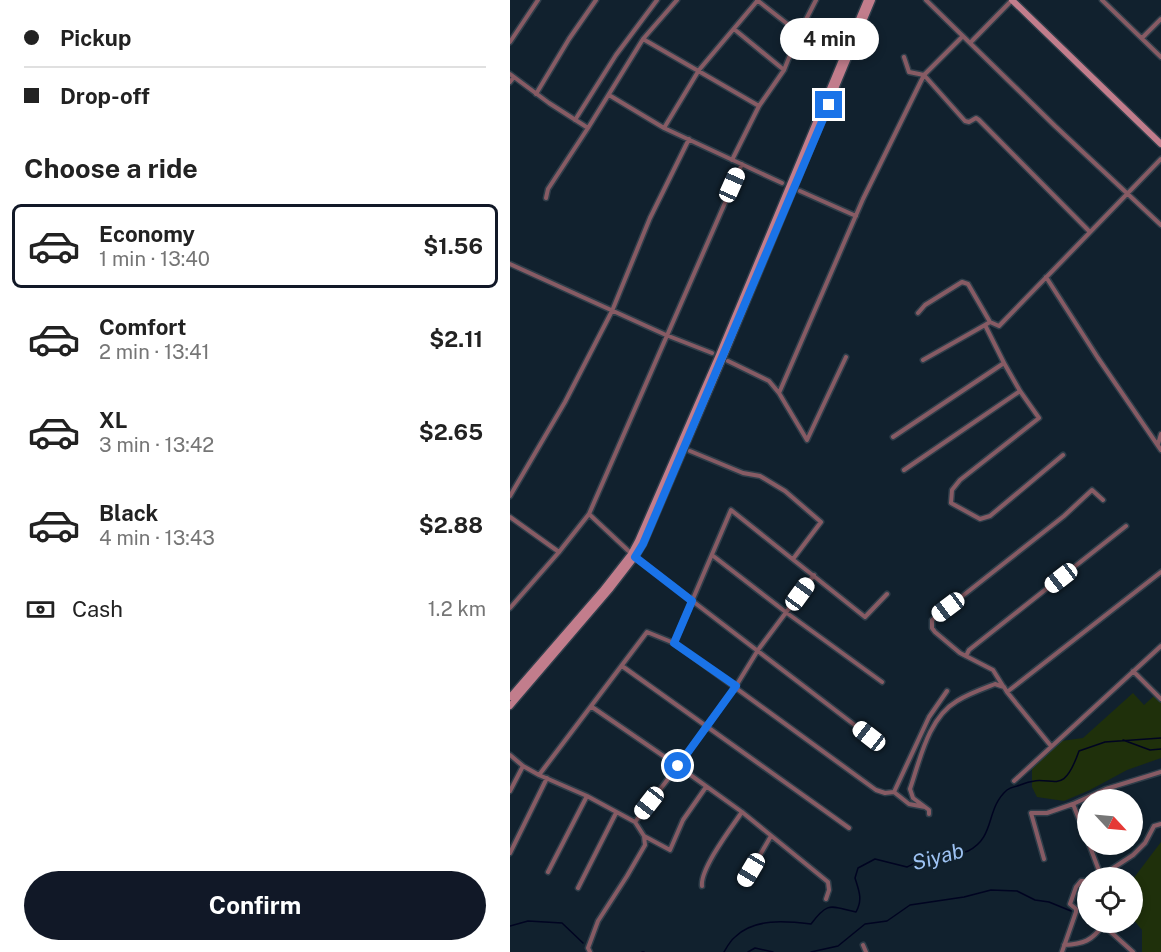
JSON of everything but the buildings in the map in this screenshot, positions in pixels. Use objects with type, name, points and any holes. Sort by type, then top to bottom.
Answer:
[{"type":"main road","points":[[510,706],[611,588],[633,555],[867,0]]},
{"type":"main road","points":[[510,698],[643,544],[873,0]]},
{"type":"main road","points":[[1012,0],[1161,144]]},
{"type":"street","points":[[510,42],[538,0]]},
{"type":"street","points":[[536,94],[596,0]]},
{"type":"street","points":[[575,120],[616,55],[657,0]]},
{"type":"street","points":[[546,198],[548,189],[644,39],[677,0]]},
{"type":"street","points":[[664,128],[699,70],[757,0],[799,33]]},
{"type":"street","points":[[732,160],[759,105],[784,70],[816,0]]},
{"type":"street","points":[[926,0],[1161,225]]},
{"type":"street","points":[[970,43],[1012,0]]},
{"type":"street","points":[[1102,0],[1161,57]]},
{"type":"street","points":[[1142,38],[1161,19]]},
{"type":"street","points":[[734,29],[784,70]]},
{"type":"street","points":[[779,393],[856,216],[924,75],[963,36]]},
{"type":"street","points":[[644,39],[759,105]]},
{"type":"street","points":[[904,57],[909,72],[924,75],[965,121],[969,122],[976,118],[979,120],[1090,232]]},
{"type":"street","points":[[510,82],[512,76],[588,128]]},
{"type":"street","points":[[609,95],[664,128],[782,183]]},
{"type":"street","points":[[510,496],[565,402],[612,311],[650,218],[689,140]]},
{"type":"street","points":[[918,313],[925,305],[962,282],[968,284],[990,322],[999,326],[1161,159]]},
{"type":"street","points":[[510,608],[560,552],[589,514],[742,164]]},
{"type":"street","points":[[800,191],[856,216]]},
{"type":"street","points":[[510,264],[666,335],[712,353]]},
{"type":"street","points":[[1046,277],[1161,450]]},
{"type":"street","points":[[923,360],[990,322]]},
{"type":"street","points":[[985,325],[1020,391],[1040,418],[960,480],[952,490],[951,503],[980,519],[990,516],[1064,455]]},
{"type":"street","points":[[728,361],[769,381],[779,393],[807,440],[846,357]]},
{"type":"street","points":[[893,437],[1004,363]]},
{"type":"street","points":[[904,470],[1020,391]]},
{"type":"street","points":[[1157,445],[1161,434]]},
{"type":"street","points":[[690,452],[743,473],[760,476],[786,491],[821,522],[793,559]]},
{"type":"street","points":[[1051,746],[1007,692],[993,670],[966,656],[935,632],[932,628],[932,620],[1064,516],[1092,490],[1103,500]]},
{"type":"street","points":[[674,643],[731,510],[865,617],[886,594]]},
{"type":"street","points":[[589,514],[633,555],[869,736]]},
{"type":"street","points":[[510,517],[560,552]]},
{"type":"street","points":[[966,656],[969,650],[1126,526]]},
{"type":"street","points":[[712,555],[786,613],[882,682]]},
{"type":"street","points":[[1007,692],[1161,572]]},
{"type":"street","points":[[635,822],[736,686],[758,650],[814,575]]},
{"type":"street","points":[[539,775],[647,632],[674,643],[876,789],[885,793],[894,792],[909,804],[924,807]]},
{"type":"street","points":[[1014,781],[1161,646]]},
{"type":"street","points":[[622,666],[849,828]]},
{"type":"street","points":[[1134,671],[1161,699]]},
{"type":"street","points":[[929,814],[929,810],[913,798],[910,789],[922,752],[937,718],[955,702],[995,684],[1004,687]]},
{"type":"street","points":[[894,792],[929,717],[947,691]]},
{"type":"street","points":[[592,707],[742,812],[828,882],[829,890],[826,899]]},
{"type":"street","points":[[510,755],[539,775],[587,796],[635,822],[644,836],[645,845],[598,921],[588,948],[590,952]]},
{"type":"street","points":[[510,791],[523,766]]},
{"type":"street","points":[[1044,859],[1031,813],[1047,813],[1106,789],[1161,772]]},
{"type":"street","points":[[510,853],[547,778]]},
{"type":"street","points":[[644,836],[670,850],[682,820],[706,787]]},
{"type":"street","points":[[548,872],[587,796]]},
{"type":"street","points":[[1073,804],[1077,814]]},
{"type":"street","points":[[702,886],[702,878],[716,851],[742,812]]},
{"type":"street","points":[[578,888],[616,813]]},
{"type":"street","points":[[1115,867],[1133,855],[1145,843],[1154,826],[1161,824]]},
{"type":"street","points":[[744,880],[771,836]]},
{"type":"street","points":[[1062,952],[1076,912],[1070,904],[1077,888]]},
{"type":"street","points":[[1064,945],[1078,945],[1090,940],[1103,925],[1133,952]]},
{"type":"street","points":[[863,945],[866,952]]},
{"type":"green space","points":[[1133,693],[1144,705],[1155,695],[1161,701],[1161,758],[1127,770],[1092,789],[1077,789],[1077,796],[1064,801],[1037,797],[1032,787],[1032,767],[1061,741],[1083,738]]},
{"type":"green space","points":[[1161,842],[1161,952],[1142,952],[1142,867]]},
{"type":"waterway","name":"Siyab","points":[[724,952],[733,939],[751,927],[771,922],[811,924],[822,911],[831,907],[856,912],[860,899],[855,878],[858,868],[875,859],[907,867],[933,855],[950,851],[968,851],[983,838],[996,806],[1007,790],[1031,781],[1061,780],[1067,776],[1079,751],[1105,742],[1161,738]]},
{"type":"waterway","points":[[1123,740],[1150,750],[1161,749]]},
{"type":"waterway","points":[[811,952],[838,946],[865,924],[887,921],[910,905],[964,897],[991,890],[1017,891],[1035,900],[1049,902],[1071,911]]},
{"type":"waterway","points":[[510,926],[528,921],[562,923],[583,943]]},
{"type":"waterway","points":[[748,952],[755,948],[773,952]]},
{"type":"route","points":[[678,766],[736,686],[674,643],[692,601],[635,557],[643,544],[722,360],[829,105]]}]
